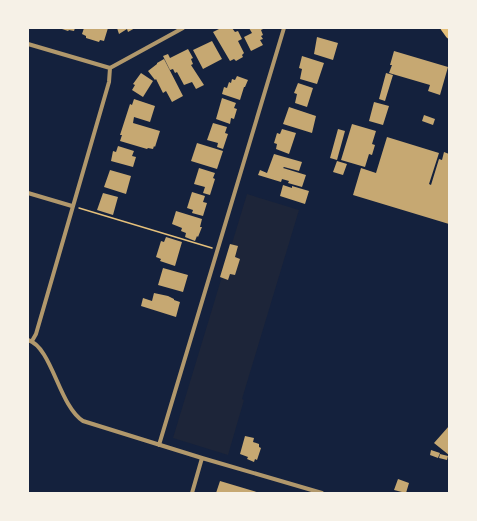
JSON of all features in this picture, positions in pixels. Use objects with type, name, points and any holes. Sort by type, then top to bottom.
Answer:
[{"type":"main road","points":[[444,28],[449,35]]},
{"type":"street","points":[[28,44],[110,68],[183,28]]},
{"type":"street","points":[[159,445],[284,28]]},
{"type":"street","points":[[110,68],[109,82],[37,330],[30,341],[39,347],[70,409],[77,417],[92,425],[322,493]]},
{"type":"street","points":[[28,193],[72,206]]},
{"type":"street","points":[[192,493],[202,458]]},
{"type":"path","points":[[72,206],[217,250]]},
{"type":"shaded area","points":[[247,194],[299,210],[242,399],[244,400],[228,455],[173,438]]},
{"type":"building","points":[[59,28],[75,28],[74,31],[68,31]]},
{"type":"building","points":[[84,28],[108,28],[104,41],[100,40],[99,42],[86,38],[86,36],[82,34]]},
{"type":"building","points":[[117,28],[135,28],[128,32],[127,29],[119,34]]},
{"type":"building","points":[[221,28],[232,28],[235,32],[238,31],[242,39],[238,41],[244,53],[242,55],[243,57],[236,61],[234,59],[230,61],[213,32]]},
{"type":"building","points":[[249,28],[265,28],[261,30],[263,35],[261,36],[263,39],[260,40],[263,45],[251,51],[244,37],[252,33]]},
{"type":"building","points":[[317,37],[338,43],[333,60],[314,54]]},
{"type":"building","points":[[212,41],[222,59],[203,69],[193,50]]},
{"type":"building","points":[[188,49],[193,58],[191,59],[193,64],[191,65],[204,85],[196,89],[192,82],[184,85],[177,72],[175,73],[173,69],[170,70],[163,56],[168,54],[170,58]]},
{"type":"building","points":[[394,51],[448,67],[440,95],[428,91],[430,85],[389,73]]},
{"type":"building","points":[[302,56],[324,63],[317,84],[300,79],[302,69],[299,68]]},
{"type":"building","points":[[164,59],[183,96],[172,102],[166,91],[163,93],[156,79],[155,80],[148,71]]},
{"type":"building","points":[[141,73],[153,81],[143,97],[132,90],[135,85],[133,84]]},
{"type":"building","points":[[386,73],[393,75],[385,101],[379,99]]},
{"type":"building","points":[[237,76],[248,80],[240,100],[222,94],[224,87],[227,88],[229,82],[231,83],[232,79],[235,80]]},
{"type":"building","points":[[298,83],[313,88],[307,107],[295,103],[297,94],[294,93]]},
{"type":"building","points":[[222,98],[236,103],[234,108],[237,109],[234,119],[231,118],[230,124],[216,119]]},
{"type":"building","points":[[134,99],[155,106],[150,122],[134,117],[133,123],[160,131],[153,149],[147,149],[120,141],[122,135],[120,135],[130,104],[132,105]]},
{"type":"building","points":[[374,102],[389,106],[383,125],[369,121]]},
{"type":"building","points":[[289,107],[316,116],[312,133],[283,124]]},
{"type":"building","points":[[424,115],[435,119],[433,125],[422,121]]},
{"type":"building","points":[[213,123],[227,127],[225,133],[228,134],[223,149],[217,147],[218,143],[207,140]]},
{"type":"building","points":[[352,124],[376,131],[372,144],[375,145],[372,155],[369,154],[365,167],[341,160]]},
{"type":"building","points":[[282,129],[296,133],[289,154],[276,149],[277,144],[274,143],[277,133],[280,134]]},
{"type":"building","points":[[338,129],[345,131],[337,160],[330,158]]},
{"type":"building","points":[[387,137],[439,153],[429,184],[431,185],[439,159],[442,160],[444,152],[449,154],[449,224],[353,195],[361,168],[376,173]]},
{"type":"building","points":[[197,143],[223,151],[217,169],[191,161]]},
{"type":"building","points":[[118,146],[134,151],[132,156],[136,157],[133,167],[111,161],[113,151],[116,152]]},
{"type":"building","points":[[274,154],[302,162],[299,171],[283,168],[306,175],[302,187],[288,183],[289,181],[282,179],[281,182],[258,175],[260,170],[267,173]]},
{"type":"building","points":[[337,161],[347,164],[343,175],[333,172]]},
{"type":"building","points":[[199,168],[215,173],[213,178],[215,179],[210,195],[203,193],[205,187],[194,184]]},
{"type":"building","points":[[110,170],[131,176],[126,194],[104,187]]},
{"type":"building","points":[[283,185],[309,191],[305,204],[280,196]]},
{"type":"building","points":[[192,192],[205,196],[203,202],[207,203],[203,216],[192,213],[193,210],[187,208]]},
{"type":"building","points":[[103,193],[118,197],[113,215],[97,210]]},
{"type":"building","points":[[176,211],[202,219],[200,227],[202,227],[195,241],[185,237],[186,233],[181,231],[182,228],[172,224]]},
{"type":"building","points":[[166,237],[182,242],[175,266],[160,261],[161,259],[156,257],[161,241],[164,242]]},
{"type":"building","points":[[230,244],[238,246],[235,257],[240,259],[235,275],[230,274],[228,280],[220,277]]},
{"type":"building","points":[[163,268],[188,275],[183,292],[158,285]]},
{"type":"building","points":[[154,293],[168,296],[180,302],[176,317],[141,306],[143,298],[152,301]]},
{"type":"building","points":[[449,426],[449,455],[434,443]]},
{"type":"building","points":[[245,436],[254,438],[253,442],[259,444],[259,447],[261,448],[257,460],[255,459],[254,462],[247,459],[248,457],[240,454]]},
{"type":"building","points":[[431,450],[440,453],[438,458],[430,455]]},
{"type":"building","points":[[440,454],[448,456],[447,460],[439,458]]},
{"type":"building","points":[[398,479],[409,483],[406,493],[394,490]]},
{"type":"building","points":[[220,481],[260,493],[216,493]]}]
